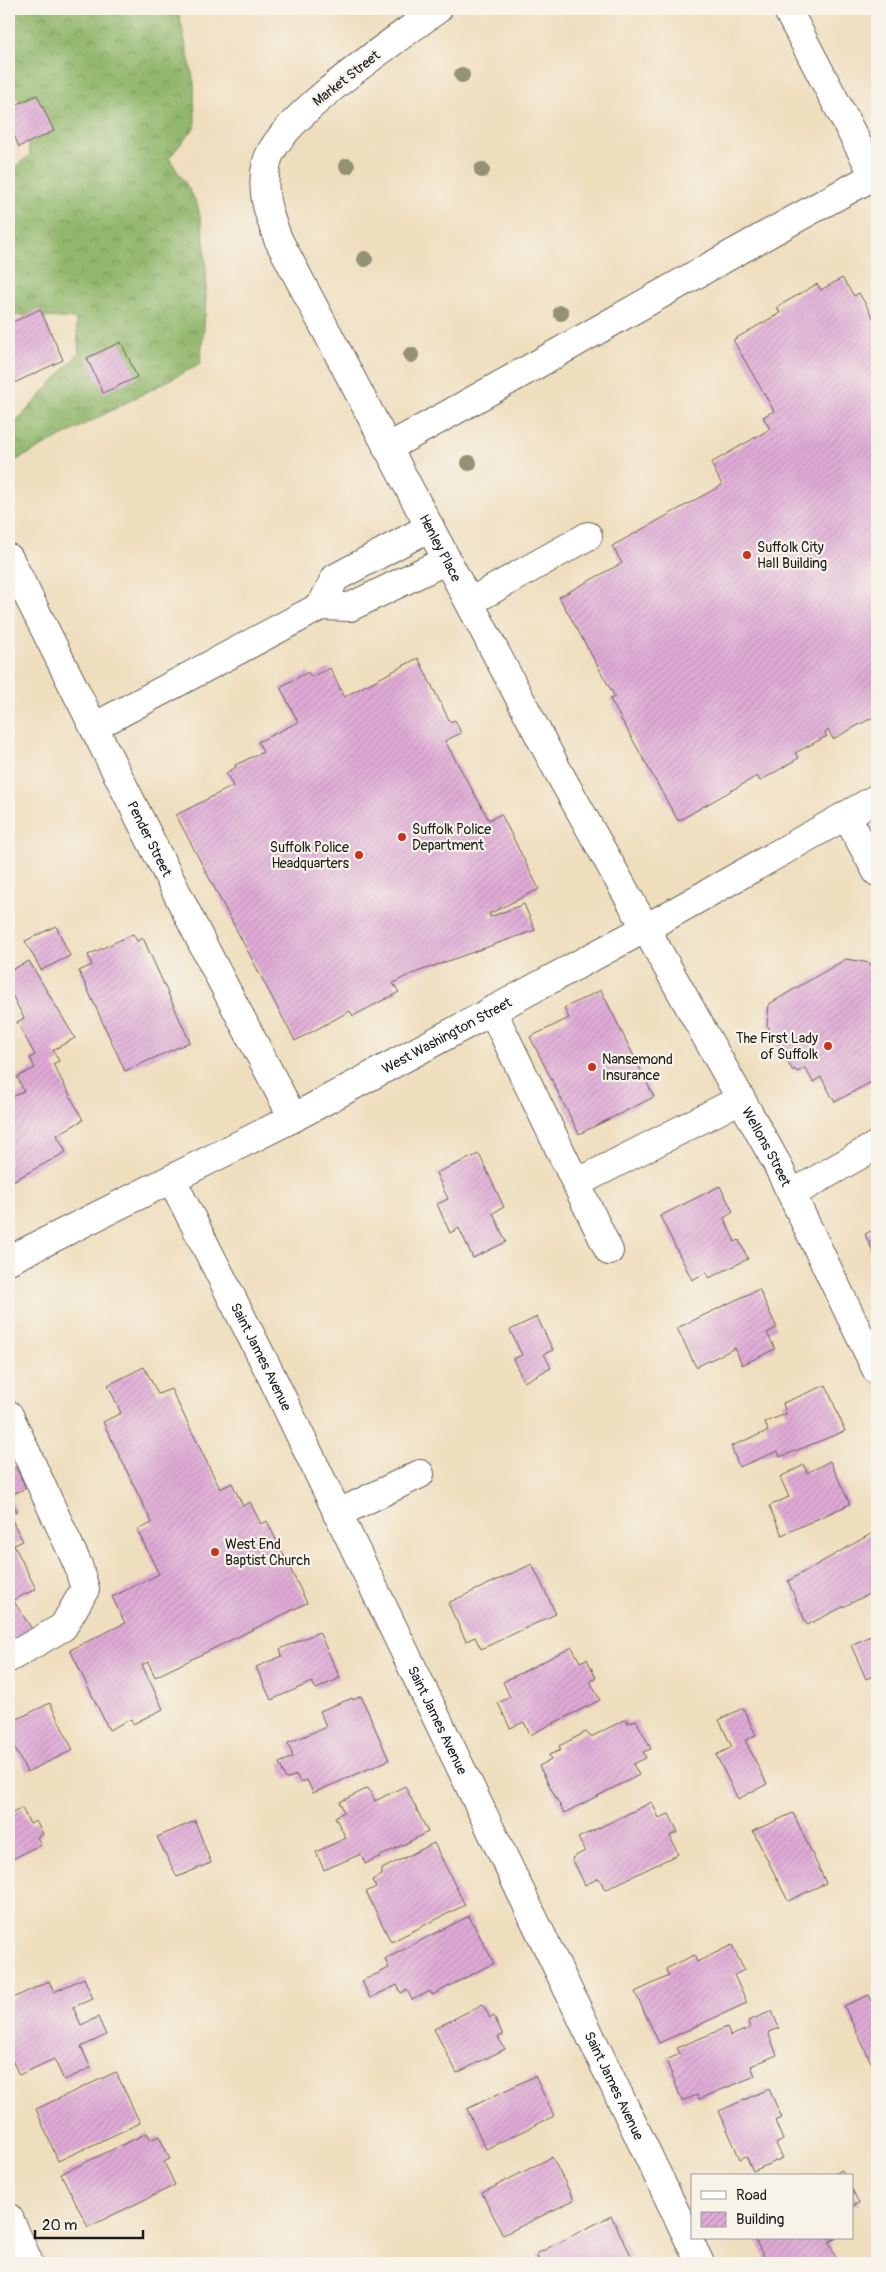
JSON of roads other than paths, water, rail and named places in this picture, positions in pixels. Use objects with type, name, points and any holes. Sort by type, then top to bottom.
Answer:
[{"type":"street","name":"Market Street","points":[[267,160],[281,135],[304,112],[438,9]]},
{"type":"street","points":[[387,448],[532,368],[784,224],[876,179],[787,9]]},
{"type":"street","name":"Henley Place","points":[[267,160],[265,196],[267,212],[278,239],[560,773],[646,928]]},
{"type":"street","points":[[321,606],[335,578],[430,527]]},
{"type":"street","points":[[470,602],[588,536]]},
{"type":"street","name":"Pender Street","points":[[9,558],[294,1118]]},
{"type":"street","points":[[94,727],[321,606],[350,607],[447,560]]},
{"type":"street","name":"West Washington Street","points":[[9,1260],[294,1118],[646,928],[877,798]]},
{"type":"street","points":[[846,816],[877,872]]},
{"type":"street","name":"Wellons Street","points":[[646,928],[792,1194],[877,1371]]},
{"type":"street","points":[[492,1010],[609,1251]]},
{"type":"street","points":[[576,1183],[741,1099]]},
{"type":"street","points":[[792,1194],[877,1145]]},
{"type":"street","name":"Saint James Avenue","points":[[172,1180],[270,1373],[700,2263]]},
{"type":"street","points":[[9,1415],[78,1565],[85,1589],[63,1627],[9,1658]]},
{"type":"street","points":[[337,1514],[420,1474]]},
{"type":"street","points":[[9,2218],[29,2263]]},
{"type":"place","name":"Suffolk City Hall Building","points":[[747,555]]},
{"type":"place","name":"Suffolk Police Department","points":[[402,837]]},
{"type":"place","name":"Suffolk Police Headquarters","points":[[359,855]]},
{"type":"place","name":"The First Lady of Suffolk","points":[[828,1046]]},
{"type":"place","name":"Nansemond Insurance","points":[[592,1067]]},
{"type":"place","name":"West End Baptist Church","points":[[215,1552]]}]
